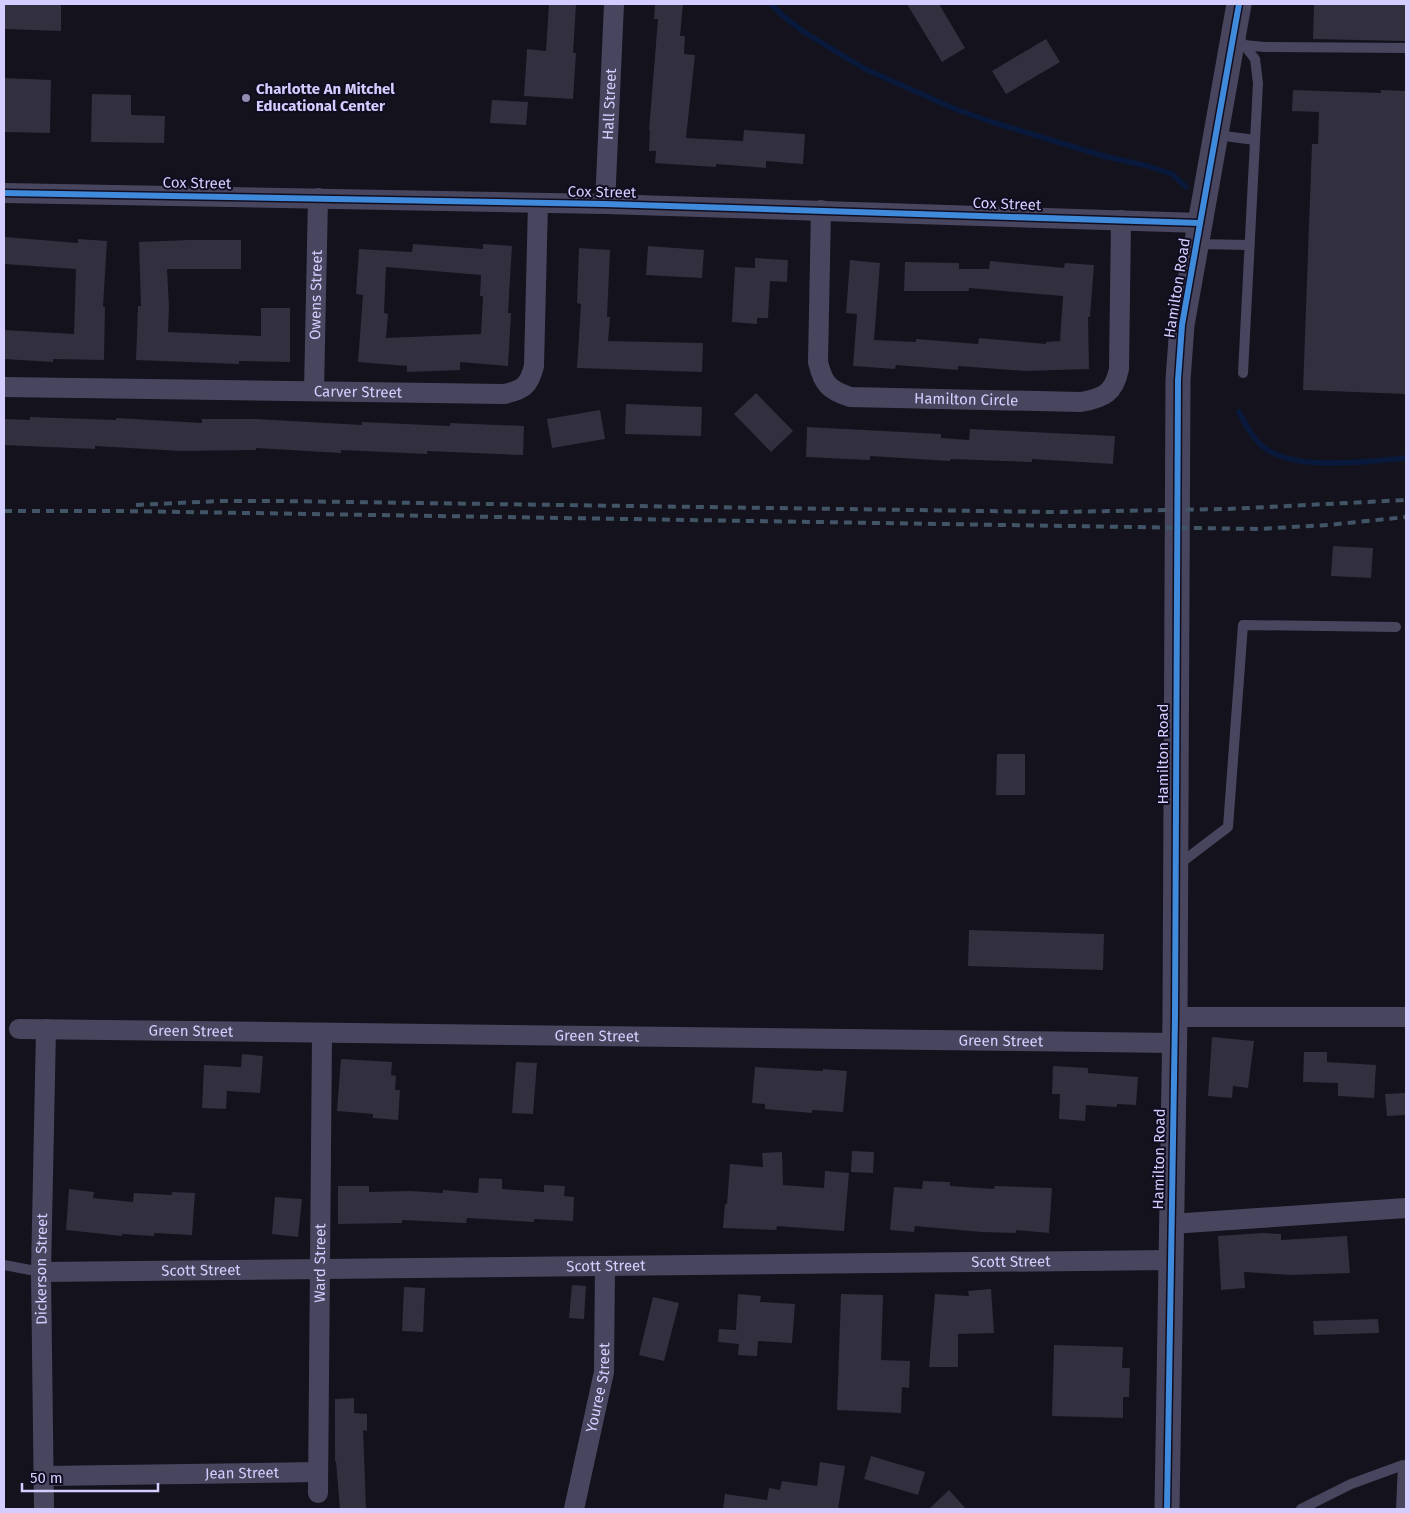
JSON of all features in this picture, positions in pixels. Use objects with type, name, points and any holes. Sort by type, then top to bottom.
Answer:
[{"type":"street","name":"Hall Street","points":[[605,204],[614,4]]},
{"type":"street","name":"Hamilton Road","points":[[1167,1509],[1175,1017],[1178,380],[1182,325],[1198,234],[1216,135],[1239,38],[1239,4]]},
{"type":"street","name":"Cox Street","points":[[4,193],[605,204],[1121,220],[1198,234]]},
{"type":"street","name":"Owens Street","points":[[314,391],[318,198]]},
{"type":"street","name":"Carver Street","points":[[4,387],[504,394],[523,388],[530,379],[534,366],[538,203]]},
{"type":"street","name":"Hamilton Circle","points":[[821,210],[818,362],[825,383],[835,392],[850,397],[1081,402],[1095,400],[1107,393],[1116,383],[1119,369],[1121,220]]},
{"type":"street","points":[[1175,1017],[1406,1017]]},
{"type":"street","name":"Green Street","points":[[19,1029],[1174,1043]]},
{"type":"street","name":"Dickerson Street","points":[[44,1509],[42,1272],[46,1029]]},
{"type":"street","name":"Ward Street","points":[[318,1493],[322,1034]]},
{"type":"street","points":[[1171,1224],[1406,1208]]},
{"type":"street","name":"Scott Street","points":[[42,1272],[1170,1260]]},
{"type":"street","name":"Youree Street","points":[[574,1509],[604,1372],[605,1266]]},
{"type":"street","name":"Jean Street","points":[[44,1476],[318,1472]]},
{"type":"lane","points":[[1239,38],[1264,47],[1406,48]]},
{"type":"lane","points":[[1239,38],[1255,59],[1258,83],[1243,373]]},
{"type":"lane","points":[[1216,135],[1255,140]]},
{"type":"lane","points":[[1198,234],[1249,245]]},
{"type":"lane","points":[[1175,868],[1228,827],[1244,625],[1396,627]]},
{"type":"lane","points":[[4,1265],[42,1272]]},
{"type":"lane","points":[[1301,1509],[1350,1484],[1403,1465],[1401,1509]]},
{"type":"building","points":[[4,4],[61,4],[61,31],[4,29]]},
{"type":"building","points":[[549,4],[576,4],[573,53],[576,53],[573,99],[524,96],[527,49],[546,51]]},
{"type":"building","points":[[655,4],[683,4],[680,36],[685,36],[684,54],[695,55],[686,138],[743,141],[744,130],[805,134],[803,164],[766,161],[766,168],[716,164],[716,167],[655,163],[656,151],[649,151],[649,130],[658,19],[654,19]]},
{"type":"building","points":[[907,4],[939,4],[965,48],[942,62]]},
{"type":"building","points":[[1314,4],[1406,4],[1406,41],[1313,39]]},
{"type":"building","points":[[1046,39],[1060,62],[1006,94],[992,71]]},
{"type":"building","points":[[4,78],[51,80],[50,133],[4,132]]},
{"type":"building","points":[[1293,90],[1381,93],[1381,90],[1406,91],[1406,394],[1303,390],[1312,144],[1318,144],[1319,112],[1292,111]]},
{"type":"building","points":[[92,94],[131,95],[131,115],[165,116],[164,143],[91,142]]},
{"type":"building","points":[[492,100],[528,102],[526,125],[490,123]]},
{"type":"building","points":[[5,237],[78,243],[78,239],[107,241],[103,307],[105,307],[104,360],[53,359],[53,362],[4,359],[4,330],[74,334],[76,269],[4,264]]},
{"type":"building","points":[[241,240],[241,269],[167,269],[168,332],[261,336],[261,308],[290,308],[290,362],[239,361],[239,364],[136,360],[138,306],[141,306],[139,242]]},
{"type":"building","points":[[413,244],[483,249],[483,244],[512,246],[508,313],[511,313],[508,366],[460,362],[460,370],[407,372],[407,366],[358,362],[363,295],[356,294],[359,249],[412,252]],"holes":[[[386,267],[481,275],[480,296],[483,296],[481,334],[386,338],[388,314],[384,313]]]},
{"type":"building","points":[[648,246],[704,250],[702,278],[646,275]]},
{"type":"building","points":[[579,248],[610,250],[607,317],[610,317],[608,341],[703,343],[702,372],[577,368],[581,304],[577,303]]},
{"type":"building","points":[[755,258],[788,260],[787,282],[770,281],[768,318],[757,318],[757,324],[732,322],[735,267],[755,268]]},
{"type":"building","points":[[850,260],[880,263],[874,340],[916,342],[916,339],[978,344],[979,338],[1046,344],[1046,342],[1060,341],[1063,296],[969,288],[969,291],[904,291],[905,262],[959,263],[959,269],[989,269],[990,261],[1064,268],[1065,263],[1094,265],[1090,317],[1088,317],[1089,369],[1026,371],[958,366],[958,370],[896,365],[895,369],[853,366],[857,314],[846,313]]},
{"type":"building","points":[[756,393],[793,431],[771,452],[734,414]]},
{"type":"building","points":[[626,404],[702,407],[701,436],[625,434]]},
{"type":"building","points":[[600,410],[605,439],[552,448],[547,419]]},
{"type":"building","points":[[30,417],[116,420],[116,418],[202,423],[202,419],[256,419],[362,425],[362,422],[450,426],[450,423],[524,426],[523,455],[427,451],[427,454],[341,450],[341,453],[256,448],[256,450],[181,451],[95,446],[95,449],[4,445],[4,419],[30,420]]},
{"type":"building","points":[[807,427],[941,434],[941,438],[969,440],[970,429],[1115,436],[1113,464],[1032,459],[1032,462],[951,459],[950,461],[870,456],[870,460],[806,457]]},
{"type":"building","points":[[1333,546],[1373,548],[1371,578],[1331,576]]},
{"type":"building","points":[[997,754],[1025,754],[1025,795],[996,795]]},
{"type":"building","points":[[969,930],[1104,934],[1103,970],[968,966]]},
{"type":"building","points":[[1212,1037],[1254,1041],[1248,1088],[1233,1086],[1232,1098],[1208,1096]]},
{"type":"building","points":[[1304,1052],[1327,1052],[1327,1062],[1376,1065],[1374,1098],[1338,1096],[1338,1083],[1303,1082]]},
{"type":"building","points":[[242,1054],[263,1056],[260,1093],[227,1091],[226,1109],[202,1108],[204,1065],[241,1067]]},
{"type":"building","points":[[341,1059],[392,1062],[391,1075],[396,1076],[395,1090],[400,1090],[398,1120],[373,1118],[373,1114],[337,1111]]},
{"type":"building","points":[[516,1062],[537,1063],[533,1114],[512,1113]]},
{"type":"building","points":[[1053,1066],[1088,1068],[1088,1073],[1138,1077],[1136,1105],[1117,1104],[1117,1107],[1086,1105],[1085,1121],[1059,1119],[1060,1094],[1052,1094]]},
{"type":"building","points":[[755,1067],[847,1071],[843,1112],[812,1110],[812,1113],[765,1109],[765,1104],[752,1103]]},
{"type":"building","points":[[1406,1093],[1406,1115],[1387,1116],[1385,1094]]},
{"type":"building","points":[[852,1151],[874,1152],[873,1173],[851,1172]]},
{"type":"building","points":[[782,1152],[783,1185],[824,1188],[825,1171],[849,1173],[844,1231],[777,1226],[776,1230],[723,1228],[730,1164],[763,1167],[762,1153]]},
{"type":"building","points":[[479,1178],[502,1179],[502,1189],[544,1192],[544,1185],[565,1186],[564,1196],[574,1197],[573,1221],[534,1219],[534,1222],[467,1218],[466,1223],[402,1220],[402,1223],[338,1224],[338,1186],[369,1186],[369,1192],[410,1191],[443,1193],[443,1190],[478,1193]]},
{"type":"building","points":[[923,1181],[950,1182],[950,1186],[994,1189],[995,1186],[1052,1188],[1049,1233],[1016,1230],[1016,1233],[982,1232],[915,1226],[914,1232],[890,1230],[894,1187],[922,1189]]},
{"type":"building","points":[[69,1189],[94,1192],[93,1198],[133,1202],[134,1193],[172,1195],[172,1192],[195,1193],[192,1235],[154,1233],[154,1236],[122,1234],[122,1236],[66,1230]]},
{"type":"building","points":[[275,1197],[302,1199],[298,1237],[272,1234]]},
{"type":"building","points":[[1263,1233],[1281,1234],[1281,1240],[1347,1236],[1350,1273],[1292,1275],[1244,1272],[1245,1288],[1221,1290],[1218,1236]]},
{"type":"building","points":[[572,1285],[586,1286],[584,1319],[569,1318]]},
{"type":"building","points":[[404,1287],[425,1288],[423,1332],[402,1331]]},
{"type":"building","points":[[991,1289],[994,1333],[958,1334],[958,1367],[929,1367],[935,1294],[969,1296],[968,1291]]},
{"type":"building","points":[[738,1294],[761,1296],[760,1302],[795,1304],[792,1343],[758,1341],[757,1356],[738,1355],[739,1344],[718,1342],[719,1329],[736,1330]]},
{"type":"building","points":[[841,1294],[883,1295],[881,1360],[910,1361],[909,1388],[902,1387],[901,1413],[837,1410]]},
{"type":"building","points":[[653,1297],[679,1303],[664,1361],[639,1355]]},
{"type":"building","points":[[1378,1319],[1379,1333],[1314,1335],[1313,1321]]},
{"type":"building","points":[[1054,1345],[1123,1347],[1122,1368],[1130,1368],[1129,1397],[1123,1397],[1123,1418],[1052,1416]]},
{"type":"building","points":[[354,1398],[354,1413],[367,1414],[367,1431],[363,1430],[366,1509],[340,1509],[335,1461],[335,1399]]},
{"type":"building","points":[[871,1456],[925,1472],[918,1495],[864,1479]]},
{"type":"building","points":[[820,1462],[845,1466],[838,1509],[723,1509],[725,1494],[767,1500],[769,1488],[780,1490],[782,1481],[817,1486]]},
{"type":"building","points":[[949,1490],[966,1509],[929,1509]]},
{"type":"waterway","points":[[771,4],[804,32],[865,69],[955,109],[1107,157],[1148,166],[1172,174],[1186,187]]},
{"type":"waterway","points":[[1239,412],[1260,444],[1273,453],[1290,459],[1309,462],[1351,463],[1406,458]]},
{"type":"railway","points":[[136,505],[219,501],[280,501],[1053,512],[1228,509],[1406,500]]},
{"type":"railway","points":[[4,511],[122,511],[1258,529],[1328,525],[1406,517]]},
{"type":"cycle path","points":[[1167,1509],[1175,1017],[1178,380],[1182,325],[1239,4]]},
{"type":"cycle path","points":[[4,193],[605,204],[1200,223]]},
{"type":"place","name":"Charlotte An Mitchel Educational Center","points":[[246,98]]}]
